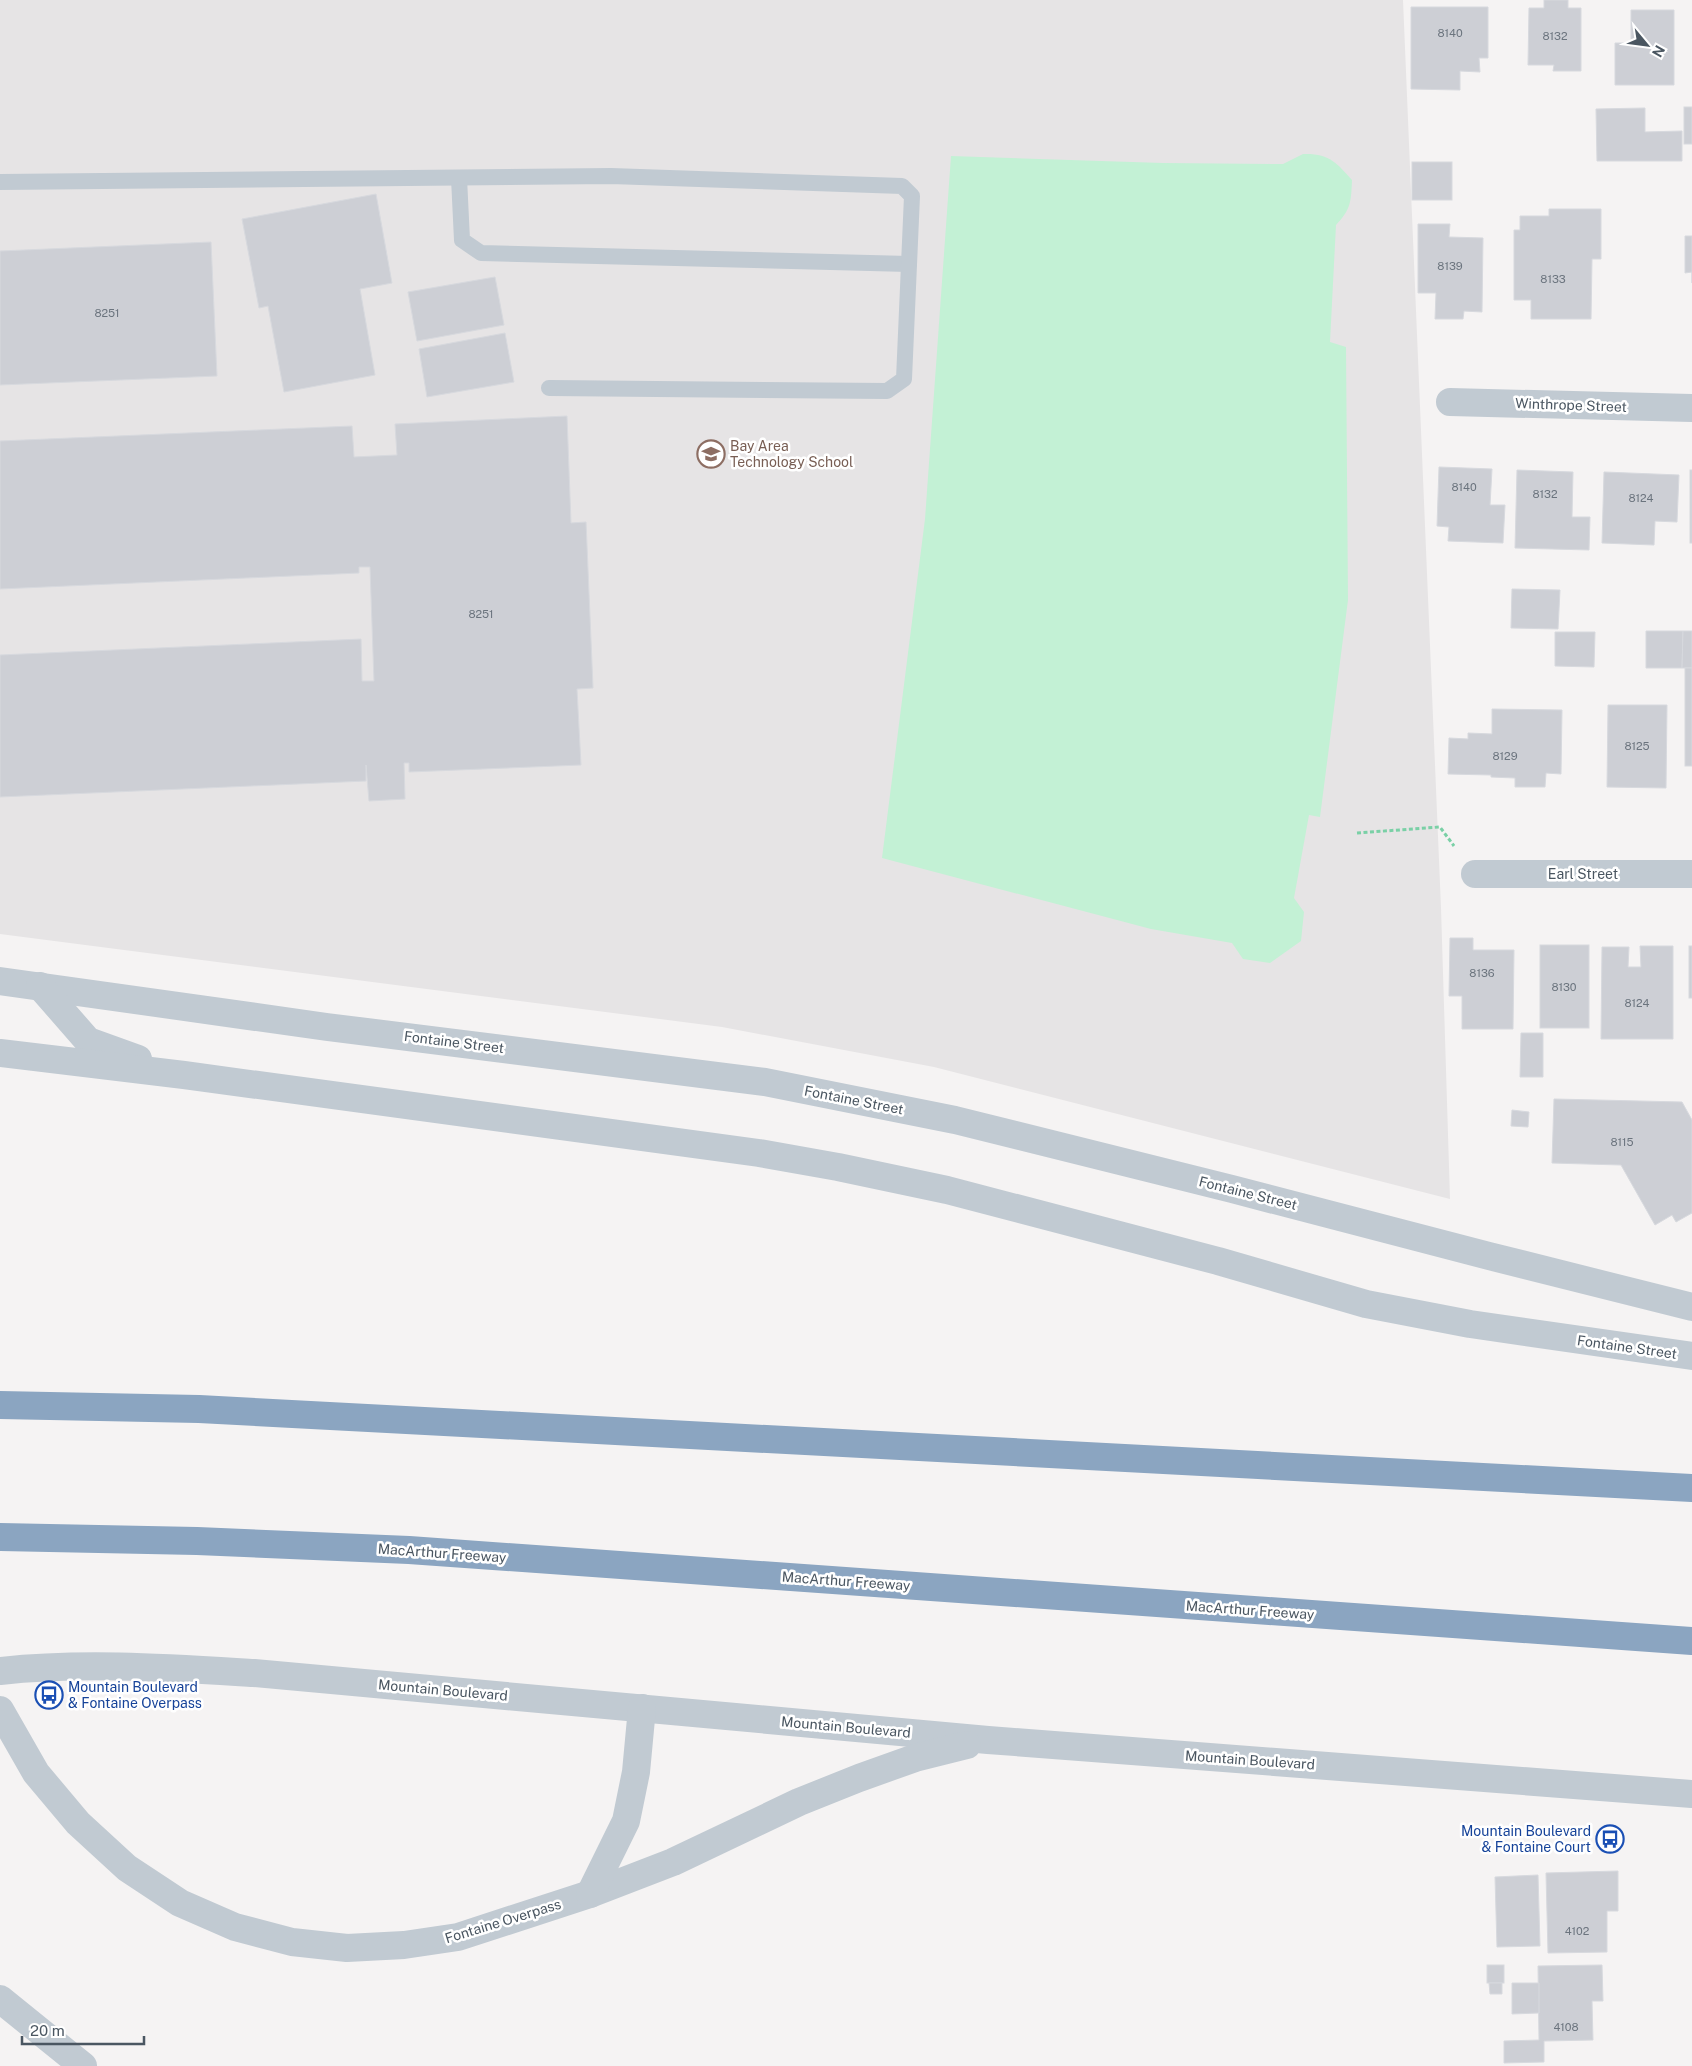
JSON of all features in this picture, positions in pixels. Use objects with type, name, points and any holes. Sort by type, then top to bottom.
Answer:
[{"type":"highway","points":[[0,1405],[199,1409],[1692,1488]]},
{"type":"highway","name":"MacArthur Freeway","points":[[0,1537],[197,1541],[409,1550],[1692,1641]]},
{"type":"street","name":"Winthrope Street","points":[[1450,402],[1692,408]]},
{"type":"street","name":"Earl Street","points":[[1475,874],[1692,874]]},
{"type":"street","name":"Fontaine Street","points":[[0,981],[318,1026],[765,1082],[955,1120],[1692,1307]]},
{"type":"street","points":[[40,986],[88,1041],[184,1076]]},
{"type":"street","name":"Fontaine Street","points":[[0,1053],[759,1153],[838,1167],[947,1190],[1218,1261],[1366,1304],[1470,1324],[1692,1356]]},
{"type":"street","name":"Mountain Boulevard","points":[[0,1671],[23,1668],[136,1666],[254,1672],[988,1740],[1692,1794]]},
{"type":"street","points":[[590,1894],[626,1821],[636,1772],[642,1708]]},
{"type":"street","name":"Fontaine Overpass","points":[[0,1710],[36,1773],[78,1823],[127,1868],[180,1903],[234,1927],[292,1942],[347,1948],[404,1945],[458,1937],[590,1894],[673,1862],[799,1802],[860,1778],[915,1758],[988,1740]]},
{"type":"street","points":[[0,1999],[82,2066]]},
{"type":"lane","points":[[0,182],[611,176],[902,186],[912,196],[904,379],[887,391],[549,388]]},
{"type":"lane","points":[[459,178],[462,240],[480,253],[908,264]]},
{"type":"path","points":[[1357,833],[1440,827]]},
{"type":"shaded area","name":"Bay Area Technology School","points":[[0,0],[1403,0],[1441,908],[1450,1199],[934,1067],[722,1027],[0,934]]},
{"type":"green space","points":[[1303,154],[1320,155],[1332,160],[1352,180],[1349,205],[1345,214],[1336,225],[1330,342],[1346,347],[1348,600],[1320,817],[1309,815],[1294,898],[1304,912],[1301,941],[1270,963],[1243,959],[1232,943],[1151,929],[882,858],[925,519],[951,156],[1163,163],[1283,164]]},
{"type":"building","points":[[1544,0],[1568,0],[1568,8],[1581,8],[1581,71],[1553,71],[1554,65],[1528,65],[1529,8],[1544,8]]},
{"type":"building","points":[[1411,7],[1488,7],[1488,58],[1479,58],[1480,72],[1460,71],[1460,90],[1411,89]]},
{"type":"building","points":[[1631,10],[1674,10],[1674,85],[1615,85],[1615,43],[1631,43]]},
{"type":"building","points":[[1684,107],[1692,107],[1692,144],[1684,144]]},
{"type":"building","points":[[1645,108],[1645,132],[1682,131],[1682,161],[1597,161],[1596,109]]},
{"type":"building","points":[[1412,162],[1452,162],[1452,200],[1412,200]]},
{"type":"building","points":[[376,194],[392,283],[360,289],[375,375],[284,392],[268,306],[259,308],[242,219]]},
{"type":"building","points":[[1549,209],[1601,209],[1601,259],[1592,259],[1591,319],[1531,319],[1531,300],[1514,300],[1514,230],[1520,230],[1520,216],[1549,216]]},
{"type":"building","points":[[1418,224],[1450,224],[1449,237],[1483,238],[1482,312],[1464,311],[1463,319],[1435,319],[1436,293],[1418,293]]},
{"type":"building","points":[[1685,236],[1692,236],[1692,272],[1685,273]]},
{"type":"building","points":[[211,242],[217,376],[0,385],[0,251]]},
{"type":"building","points":[[495,277],[504,325],[417,341],[408,292]]},
{"type":"building","points":[[505,333],[514,382],[427,397],[419,349]]},
{"type":"building","points":[[567,416],[571,523],[586,522],[593,688],[577,689],[581,765],[409,772],[409,763],[404,763],[405,799],[369,801],[366,765],[366,781],[0,797],[0,655],[361,639],[362,681],[374,681],[370,567],[359,567],[359,573],[0,589],[0,441],[352,426],[354,457],[397,455],[395,424]]},
{"type":"building","points":[[1439,467],[1492,469],[1490,505],[1505,505],[1503,543],[1448,541],[1449,527],[1437,526]]},
{"type":"building","points":[[1517,470],[1573,472],[1572,517],[1590,517],[1589,550],[1515,548]]},
{"type":"building","points":[[1690,470],[1692,470],[1692,543],[1690,543]]},
{"type":"building","points":[[1604,472],[1679,475],[1677,522],[1655,521],[1654,545],[1602,543]]},
{"type":"building","points":[[1512,589],[1560,590],[1558,629],[1511,628]]},
{"type":"building","points":[[1646,631],[1683,631],[1682,668],[1646,668]]},
{"type":"building","points":[[1683,631],[1692,631],[1692,668],[1682,668]]},
{"type":"building","points":[[1555,632],[1595,632],[1594,667],[1555,666]]},
{"type":"building","points":[[1685,668],[1692,668],[1692,766],[1685,766]]},
{"type":"building","points":[[1608,705],[1667,705],[1666,788],[1607,787]]},
{"type":"building","points":[[1492,709],[1562,710],[1561,774],[1546,773],[1545,787],[1515,787],[1515,778],[1491,777],[1491,775],[1448,774],[1449,738],[1468,739],[1468,733],[1492,734]]},
{"type":"building","points":[[1450,938],[1473,938],[1473,950],[1514,950],[1513,1029],[1462,1029],[1462,996],[1449,996]]},
{"type":"building","points":[[1540,945],[1589,945],[1589,1028],[1540,1028]]},
{"type":"building","points":[[1640,946],[1673,946],[1673,1039],[1601,1039],[1602,947],[1629,947],[1628,967],[1641,967]]},
{"type":"building","points":[[1689,946],[1692,946],[1692,998],[1689,998]]},
{"type":"building","points":[[1521,1033],[1543,1033],[1543,1077],[1520,1077]]},
{"type":"building","points":[[1554,1099],[1682,1102],[1692,1120],[1692,1213],[1676,1222],[1672,1215],[1655,1225],[1621,1165],[1552,1163]]},
{"type":"building","points":[[1512,1110],[1529,1112],[1528,1127],[1511,1126]]},
{"type":"building","points":[[1618,1871],[1618,1911],[1607,1911],[1607,1952],[1548,1953],[1546,1873]]},
{"type":"building","points":[[1538,1875],[1540,1946],[1497,1947],[1495,1877]]},
{"type":"building","points":[[1487,1965],[1504,1965],[1504,1983],[1487,1983]]},
{"type":"building","points":[[1602,1965],[1603,2001],[1592,2001],[1593,2040],[1544,2041],[1544,2062],[1504,2063],[1504,2041],[1539,2040],[1538,1966]]},
{"type":"building","points":[[1489,1983],[1502,1983],[1502,1994],[1490,1994]]},
{"type":"building","points":[[1512,1983],[1539,1983],[1539,2013],[1512,2014]]},
{"type":"place","name":"Bay Area Technology School","points":[[711,454]]},
{"type":"place","name":"Mountain Boulevard & Fontaine Overpass","points":[[49,1695]]},
{"type":"place","name":"Mountain Boulevard & Fontaine Court","points":[[1610,1839]]}]
